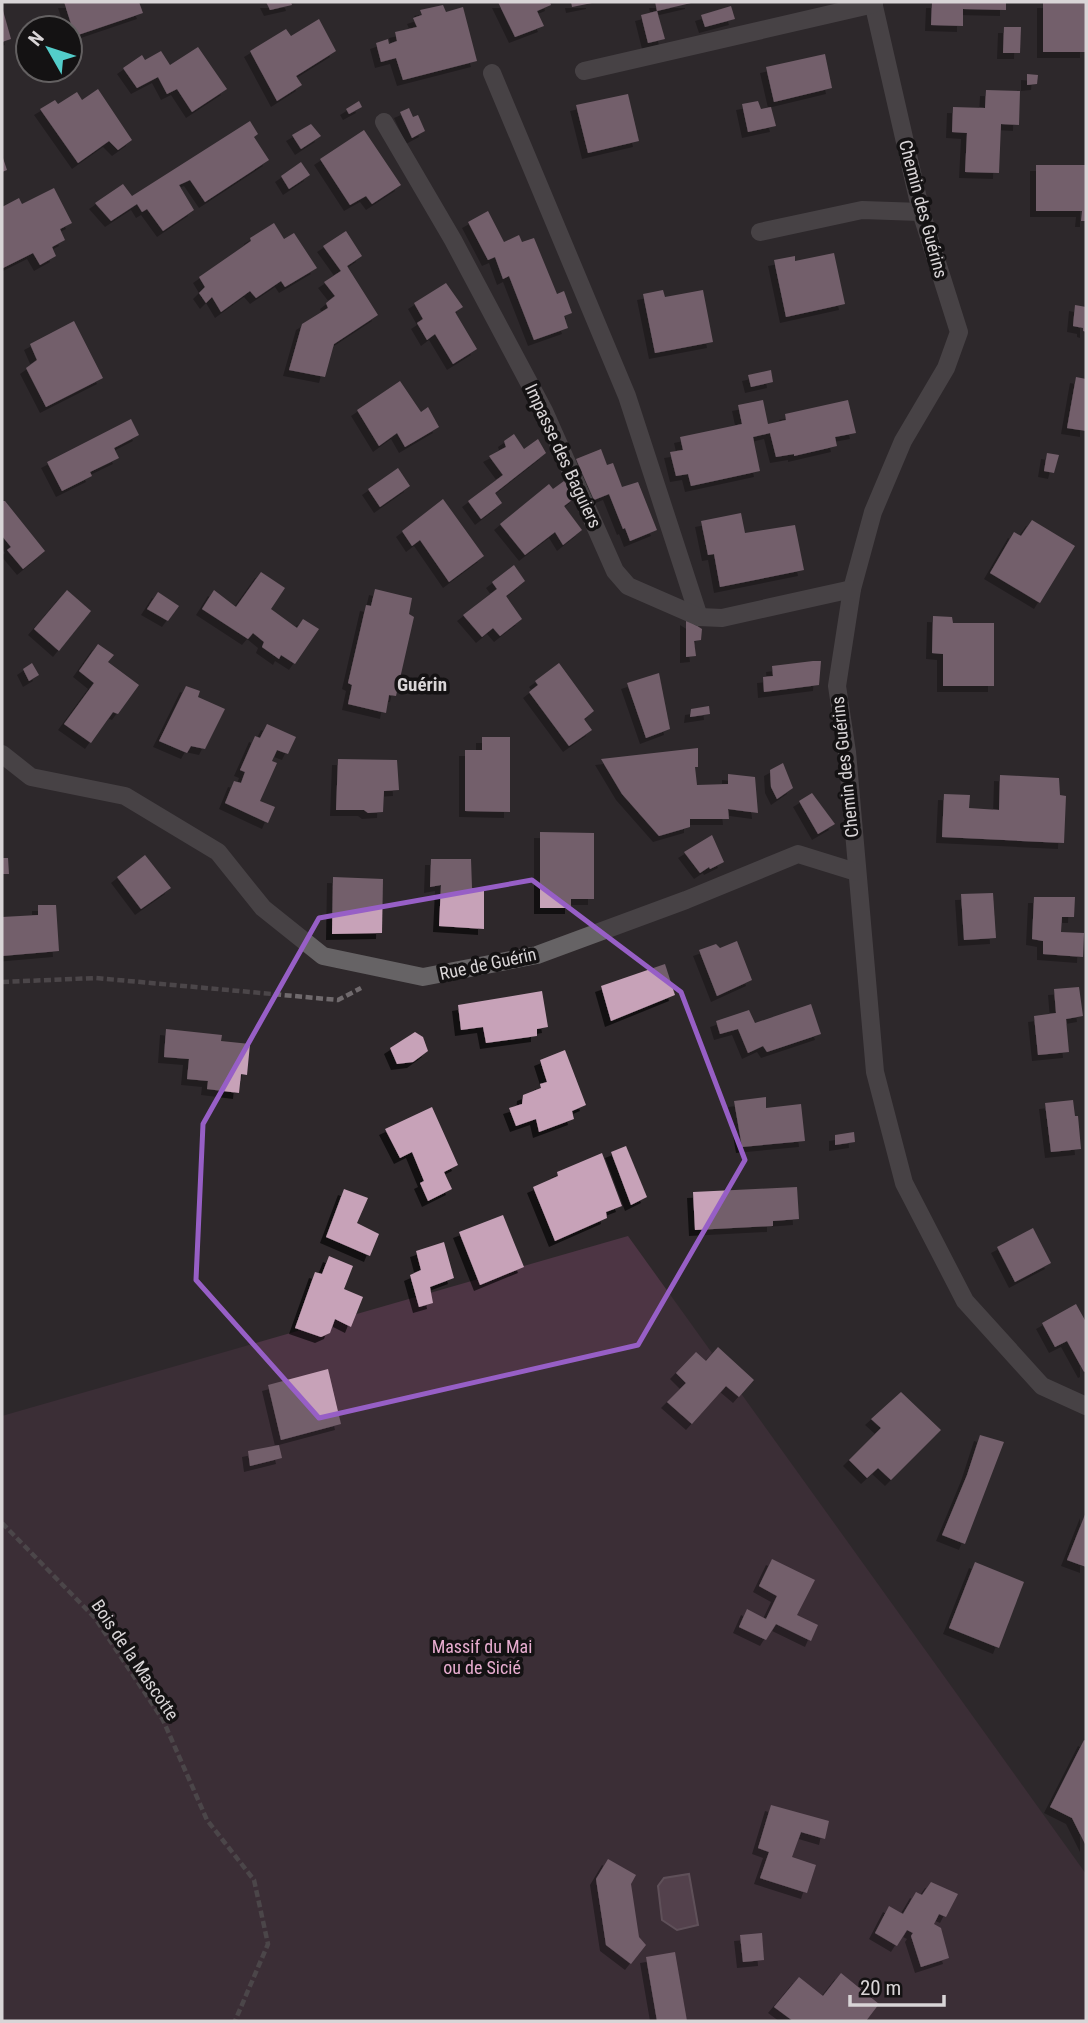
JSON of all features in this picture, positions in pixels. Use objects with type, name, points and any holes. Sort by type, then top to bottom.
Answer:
[{"type":"street","points":[[584,71],[874,3]]},
{"type":"street","name":"Chemin des Guérins","points":[[874,3],[920,212],[960,332],[946,368],[903,441],[873,512],[852,589],[837,686],[847,752],[875,1072],[904,1183],[965,1301],[1042,1386],[1086,1406]]},
{"type":"street","points":[[492,73],[627,396],[699,617]]},
{"type":"street","name":"Impasse des Baguiers","points":[[384,122],[453,240],[544,411],[615,571],[628,586],[699,617],[722,618],[852,589]]},
{"type":"street","points":[[761,232],[862,210],[920,212]]},
{"type":"street","name":"Rue de Guérin","points":[[2,754],[31,777],[125,796],[218,852],[263,908],[323,956],[423,977],[537,955],[686,900],[798,854],[856,872]]},
{"type":"path","points":[[2,982],[96,978],[338,1000],[393,971]]},
{"type":"path","name":"Bois de la Mascotte","points":[[2,1522],[95,1618],[163,1720],[207,1820],[254,1880],[268,1944],[235,2021]]},
{"type":"highlighted area","points":[[532,880],[681,992],[745,1160],[638,1345],[319,1418],[196,1280],[203,1124],[319,918]]},
{"type":"green space","name":"Massif du Mai ou de Sicié","points":[[628,1236],[1086,1874],[1086,2021],[2,2021],[2,1416]]},
{"type":"shaded area","points":[[689,1874],[698,1925],[677,1930],[662,1920],[658,1886],[664,1878]]},
{"type":"building","points":[[64,2],[139,2],[143,13],[84,33],[84,14],[68,14]]},
{"type":"building","points":[[266,2],[291,2],[292,5],[270,10]]},
{"type":"building","points":[[498,2],[550,2],[551,5],[537,11],[544,26],[515,37]]},
{"type":"building","points":[[571,2],[592,2],[592,3],[572,7]]},
{"type":"building","points":[[655,2],[691,2],[691,3],[657,11]]},
{"type":"building","points":[[932,2],[1006,2],[1006,10],[963,9],[963,26],[931,25]]},
{"type":"building","points":[[1043,2],[1086,2],[1086,52],[1043,52]]},
{"type":"building","points":[[443,5],[446,12],[463,7],[477,61],[403,80],[396,58],[381,62],[376,43],[388,39],[389,44],[397,41],[395,32],[417,27],[413,18],[422,15],[420,10]]},
{"type":"building","points":[[731,6],[735,19],[705,27],[701,15]]},
{"type":"building","points":[[2,7],[11,39],[2,42]]},
{"type":"building","points":[[657,11],[665,39],[648,43],[641,15]]},
{"type":"building","points":[[319,19],[336,51],[296,76],[302,85],[277,101],[250,51],[286,29],[291,36]]},
{"type":"building","points":[[1004,27],[1021,27],[1020,53],[1003,53]]},
{"type":"building","points":[[198,47],[227,89],[192,112],[177,89],[167,94],[158,77],[137,88],[123,68],[142,55],[145,60],[161,51],[170,65]]},
{"type":"building","points":[[825,54],[832,88],[774,102],[766,67]]},
{"type":"building","points":[[1027,74],[1038,75],[1037,84],[1027,85]]},
{"type":"building","points":[[98,89],[132,140],[118,150],[109,141],[78,163],[40,109],[55,100],[58,104],[77,92],[82,100]]},
{"type":"building","points":[[986,90],[1020,91],[1019,125],[1001,124],[999,173],[965,172],[967,133],[952,132],[953,107],[985,108]]},
{"type":"building","points":[[628,94],[639,141],[588,153],[576,105]]},
{"type":"building","points":[[359,101],[362,107],[349,114],[346,109]]},
{"type":"building","points":[[758,101],[761,109],[771,107],[776,126],[748,132],[742,104]]},
{"type":"building","points":[[409,108],[413,117],[418,115],[425,131],[412,138],[400,112]]},
{"type":"building","points":[[250,121],[258,134],[254,137],[269,160],[205,202],[190,180],[179,185],[194,210],[163,231],[147,209],[142,212],[137,204],[111,221],[95,203],[123,184],[132,196]]},
{"type":"building","points":[[311,124],[321,136],[301,149],[292,135]]},
{"type":"building","points":[[364,130],[401,185],[372,204],[366,196],[350,205],[320,159]]},
{"type":"building","points":[[2,155],[7,170],[2,172]]},
{"type":"building","points":[[301,162],[310,175],[289,189],[281,176]]},
{"type":"building","points":[[1036,165],[1086,165],[1086,221],[1081,221],[1082,211],[1036,211]]},
{"type":"building","points":[[54,188],[72,223],[60,229],[65,240],[52,247],[56,256],[40,265],[33,253],[3,268],[2,207],[19,198],[22,204]]},
{"type":"building","points":[[488,211],[504,242],[519,235],[522,242],[534,238],[557,294],[564,291],[572,313],[564,316],[568,328],[534,340],[509,276],[503,279],[495,257],[488,260],[468,222]]},
{"type":"building","points":[[274,223],[284,239],[294,233],[317,268],[285,287],[281,281],[256,298],[250,291],[221,312],[212,297],[206,303],[199,293],[205,287],[199,277]]},
{"type":"building","points":[[346,231],[362,256],[347,266],[378,315],[334,344],[325,377],[289,370],[302,324],[328,308],[326,303],[335,296],[324,282],[341,271],[323,246]]},
{"type":"building","points":[[834,253],[845,304],[786,317],[774,260],[795,256],[795,261]]},
{"type":"building","points":[[446,283],[463,307],[455,312],[477,349],[453,364],[435,334],[427,340],[417,323],[423,319],[414,303]]},
{"type":"building","points":[[663,290],[665,297],[703,290],[713,342],[655,353],[643,294]]},
{"type":"building","points":[[1075,305],[1086,307],[1086,332],[1083,328],[1073,326]]},
{"type":"building","points":[[74,321],[103,378],[46,407],[26,368],[37,360],[30,344]]},
{"type":"building","points":[[771,370],[773,382],[751,387],[748,375]]},
{"type":"building","points":[[1076,377],[1086,379],[1086,431],[1067,428]]},
{"type":"building","points":[[400,381],[421,412],[428,407],[439,427],[405,447],[397,433],[379,446],[357,410]]},
{"type":"building","points":[[763,400],[768,424],[786,420],[785,414],[848,400],[856,433],[835,437],[837,446],[794,456],[776,457],[770,433],[753,437],[760,471],[691,486],[688,474],[676,476],[670,452],[683,450],[680,437],[742,424],[738,405]]},
{"type":"building","points":[[131,419],[139,435],[114,448],[119,458],[90,472],[92,476],[62,491],[47,462]]},
{"type":"building","points":[[514,434],[524,449],[538,439],[546,453],[495,493],[502,503],[481,519],[468,501],[503,475],[489,456],[506,447],[504,441]]},
{"type":"building","points":[[601,449],[607,465],[613,463],[622,487],[638,482],[657,530],[630,541],[609,494],[594,500],[576,459]]},
{"type":"building","points":[[1047,453],[1059,455],[1054,473],[1044,471]]},
{"type":"building","points":[[398,468],[410,486],[380,507],[368,489]]},
{"type":"building","points":[[564,481],[576,497],[564,506],[582,530],[563,545],[555,532],[525,555],[500,524],[549,484],[553,489]]},
{"type":"building","points":[[443,499],[484,556],[449,582],[420,540],[412,546],[402,531]]},
{"type":"building","points":[[2,501],[5,501],[45,551],[23,569],[7,550],[11,547],[2,536]]},
{"type":"building","points":[[741,513],[745,533],[795,525],[804,570],[720,587],[714,554],[708,555],[701,521]]},
{"type":"building","points":[[1032,520],[1075,546],[1040,603],[990,573],[1014,532],[1021,536]]},
{"type":"building","points":[[514,565],[525,581],[506,596],[522,619],[500,636],[493,628],[482,637],[463,615],[497,589],[492,582]]},
{"type":"building","points":[[261,572],[285,588],[271,609],[297,628],[303,619],[319,629],[295,664],[281,655],[279,659],[262,647],[264,642],[253,633],[248,639],[202,609],[214,590],[236,607]]},
{"type":"building","points":[[375,589],[412,598],[409,614],[414,617],[396,696],[389,695],[386,713],[348,704],[352,685],[348,683],[366,605],[371,606]]},
{"type":"building","points":[[67,590],[91,611],[59,651],[34,629]]},
{"type":"building","points":[[158,592],[179,606],[168,621],[147,609]]},
{"type":"building","points":[[933,616],[952,617],[953,623],[994,623],[994,686],[943,686],[943,654],[932,653]]},
{"type":"building","points":[[686,619],[702,629],[701,640],[694,641],[696,656],[686,657]]},
{"type":"building","points":[[98,644],[114,655],[108,662],[139,685],[118,714],[113,712],[91,743],[64,724],[94,683],[79,671]]},
{"type":"building","points":[[821,661],[819,685],[764,692],[763,677],[773,676],[772,666]]},
{"type":"building","points":[[32,663],[39,675],[29,681],[23,669]]},
{"type":"building","points":[[559,663],[594,711],[584,719],[592,730],[569,746],[529,692],[538,685],[535,681]]},
{"type":"building","points":[[659,673],[670,729],[646,738],[627,683]]},
{"type":"building","points":[[186,686],[200,691],[198,697],[225,709],[205,749],[191,746],[187,753],[159,741]]},
{"type":"building","points":[[709,706],[710,714],[690,717],[691,709]]},
{"type":"building","points":[[267,724],[296,737],[288,754],[277,750],[272,761],[277,763],[260,801],[275,807],[268,823],[225,803],[234,781],[241,783],[245,772],[240,770],[255,736],[260,738]]},
{"type":"building","points":[[482,737],[510,737],[510,812],[465,811],[465,750],[482,750]]},
{"type":"building","points":[[698,748],[698,767],[695,767],[697,785],[728,784],[728,774],[755,777],[758,813],[728,809],[729,819],[690,819],[690,827],[659,836],[622,794],[601,759]]},
{"type":"building","points":[[338,759],[397,760],[399,790],[384,791],[383,812],[336,810]]},
{"type":"building","points":[[783,763],[793,788],[777,799],[771,787],[770,770]]},
{"type":"building","points":[[1000,775],[1059,778],[1060,795],[1066,796],[1064,843],[942,837],[944,794],[970,795],[969,808],[999,810]]},
{"type":"building","points":[[812,793],[835,824],[818,834],[799,801]]},
{"type":"building","points":[[540,832],[594,833],[594,899],[571,899],[571,908],[540,908]]},
{"type":"building","points":[[712,835],[724,862],[700,873],[684,852]]},
{"type":"building","points":[[145,855],[171,888],[141,909],[117,877]]},
{"type":"building","points":[[2,858],[8,858],[9,874],[2,874]]},
{"type":"building","points":[[431,859],[471,859],[472,888],[484,888],[484,929],[439,926],[441,885],[430,887]]},
{"type":"building","points":[[333,877],[383,879],[382,933],[332,934]]},
{"type":"building","points":[[993,893],[996,938],[964,940],[961,894]]},
{"type":"building","points":[[1034,897],[1075,897],[1074,917],[1062,917],[1061,932],[1084,933],[1083,957],[1043,954],[1043,941],[1032,939]]},
{"type":"building","points":[[38,905],[56,905],[59,951],[2,956],[2,917],[38,915]]},
{"type":"building","points":[[737,941],[752,980],[717,996],[699,950],[716,944],[720,948]]},
{"type":"building","points":[[665,964],[675,995],[611,1021],[601,986]]},
{"type":"building","points":[[1079,987],[1083,1016],[1066,1019],[1069,1052],[1038,1055],[1034,1016],[1056,1013],[1054,989]]},
{"type":"building","points":[[542,991],[548,1027],[537,1029],[537,1036],[486,1043],[483,1027],[461,1030],[458,1005]]},
{"type":"building","points":[[811,1004],[821,1034],[767,1052],[763,1046],[748,1053],[738,1029],[720,1034],[716,1021],[749,1010],[755,1023]]},
{"type":"building","points":[[166,1029],[222,1035],[221,1041],[250,1044],[247,1075],[241,1074],[239,1093],[207,1089],[208,1081],[187,1079],[189,1059],[164,1057]]},
{"type":"building","points":[[415,1032],[423,1037],[428,1051],[413,1062],[397,1064],[390,1048]]},
{"type":"building","points":[[565,1050],[586,1105],[572,1111],[574,1119],[539,1132],[536,1119],[516,1126],[509,1108],[522,1104],[523,1095],[541,1088],[540,1084],[547,1082],[540,1060]]},
{"type":"building","points":[[766,1097],[766,1108],[801,1104],[805,1141],[742,1147],[734,1101]]},
{"type":"building","points":[[1073,1100],[1075,1116],[1078,1116],[1081,1149],[1051,1152],[1045,1103]]},
{"type":"building","points":[[432,1107],[458,1165],[444,1172],[452,1189],[428,1201],[420,1183],[424,1181],[412,1152],[400,1158],[385,1129]]},
{"type":"building","points":[[854,1132],[855,1142],[835,1145],[835,1135]]},
{"type":"building","points":[[626,1146],[647,1197],[631,1205],[611,1152]]},
{"type":"building","points":[[602,1153],[622,1206],[606,1212],[607,1218],[555,1241],[533,1187],[558,1176],[557,1172]]},
{"type":"building","points":[[797,1187],[799,1219],[773,1221],[773,1226],[695,1230],[693,1192]]},
{"type":"building","points":[[344,1189],[368,1198],[357,1223],[379,1234],[370,1256],[326,1237]]},
{"type":"building","points":[[503,1215],[524,1267],[480,1285],[459,1232]]},
{"type":"building","points":[[1033,1228],[1051,1263],[1015,1282],[997,1247]]},
{"type":"building","points":[[444,1242],[454,1278],[430,1287],[433,1303],[419,1307],[410,1275],[421,1270],[416,1251]]},
{"type":"building","points":[[329,1256],[353,1266],[344,1289],[363,1297],[351,1327],[335,1319],[330,1333],[321,1337],[295,1328],[315,1272],[322,1274]]},
{"type":"building","points":[[1076,1304],[1086,1322],[1084,1372],[1067,1341],[1055,1347],[1042,1323]]},
{"type":"building","points":[[718,1347],[754,1380],[739,1397],[726,1386],[692,1424],[667,1402],[686,1383],[676,1373],[696,1352],[706,1361]]},
{"type":"building","points":[[328,1369],[341,1424],[281,1440],[268,1385]]},
{"type":"building","points":[[901,1392],[941,1430],[891,1480],[878,1468],[867,1478],[849,1460],[881,1428],[871,1419]]},
{"type":"building","points":[[980,1435],[1004,1442],[965,1544],[942,1535]]},
{"type":"building","points":[[279,1445],[282,1458],[250,1466],[248,1451]]},
{"type":"building","points":[[1086,1512],[1086,1567],[1067,1560]]},
{"type":"building","points":[[772,1559],[815,1580],[797,1615],[818,1625],[811,1641],[776,1624],[766,1640],[739,1627],[747,1609],[766,1619],[777,1596],[759,1586]]},
{"type":"building","points":[[975,1562],[1024,1582],[999,1648],[949,1628]]},
{"type":"building","points":[[1084,1740],[1086,1846],[1072,1818],[1050,1807]]},
{"type":"building","points":[[771,1805],[829,1821],[825,1839],[801,1832],[792,1857],[816,1865],[807,1893],[760,1878],[769,1852],[758,1848]]},
{"type":"building","points":[[608,1859],[636,1875],[631,1884],[639,1937],[646,1945],[631,1964],[606,1945],[596,1879]]},
{"type":"building","points":[[931,1882],[958,1894],[946,1917],[939,1914],[934,1924],[941,1928],[949,1958],[921,1967],[911,1936],[913,1933],[907,1930],[897,1946],[875,1933],[889,1906],[903,1914],[916,1892],[922,1895]]},
{"type":"building","points":[[762,1933],[764,1960],[743,1962],[740,1935]]},
{"type":"building","points":[[675,1952],[687,2021],[657,2021],[646,1957]]},
{"type":"building","points":[[841,1973],[879,2004],[866,2021],[793,2021],[774,2007],[799,1977],[823,1996]]},
{"type":"district","name":"Guérin","points":[[422,684]]}]
